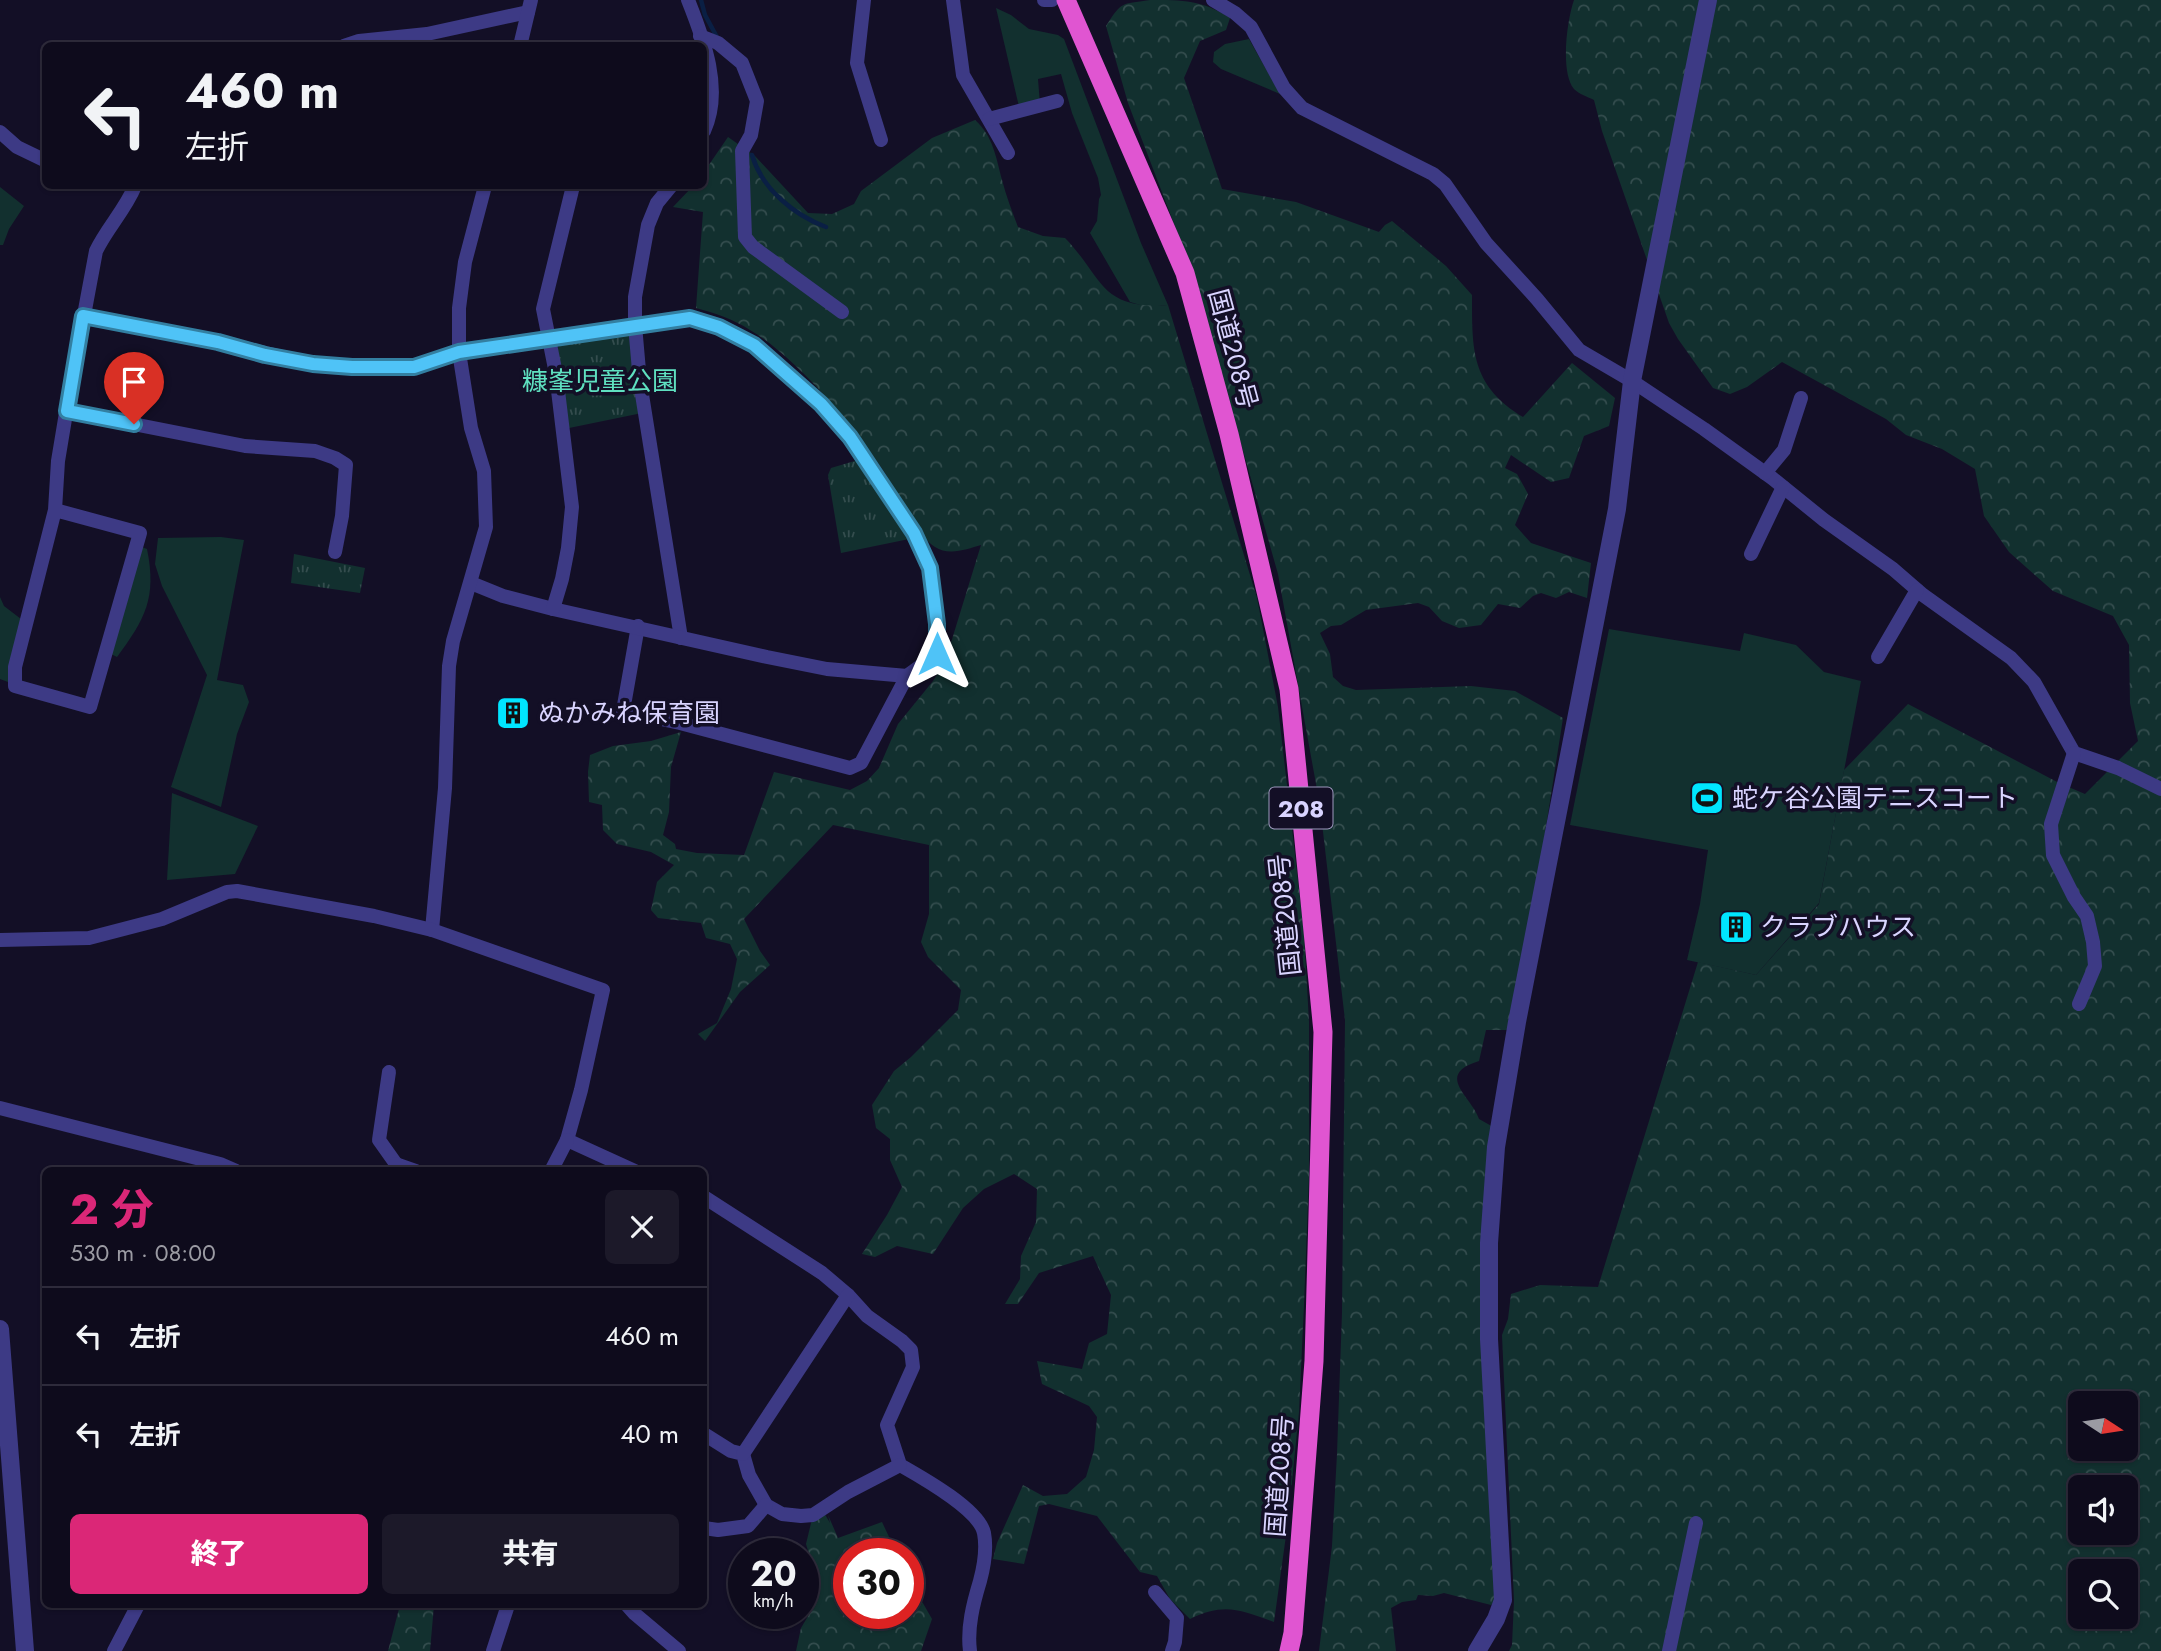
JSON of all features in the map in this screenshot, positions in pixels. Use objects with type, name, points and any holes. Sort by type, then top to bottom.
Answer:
[{"type":"highway","name":"国道208号","points":[[1066,0],[1185,273],[1233,447],[1289,689],[1323,1032],[1314,1362],[1290,1651]]},
{"type":"street","points":[[688,0],[701,42]]},
{"type":"street","points":[[864,0],[857,63],[881,140]]},
{"type":"street","points":[[953,0],[963,75],[1008,153]]},
{"type":"street","points":[[1044,0],[1052,0]]},
{"type":"street","points":[[1213,0],[1236,13],[1251,27],[1284,88],[1302,108],[1433,174],[1445,184],[1486,243],[1579,350],[1632,381],[1765,473],[1824,520],[1894,569],[1917,590],[2011,658],[2034,682],[2074,753],[2118,768],[2161,789]]},
{"type":"street","points":[[1477,1651],[1496,1619],[1503,1600],[1489,1339],[1489,1243],[1496,1147],[1517,1022],[1617,509],[1632,381],[1708,0]]},
{"type":"street","points":[[356,42],[427,34],[530,6],[521,42]]},
{"type":"street","points":[[700,36],[718,43],[742,63],[757,101],[751,135],[742,150],[745,237],[753,247],[842,312]]},
{"type":"street","points":[[707,65],[713,90],[707,124]]},
{"type":"street","points":[[989,119],[1058,100]]},
{"type":"street","points":[[0,132],[18,147],[42,159]]},
{"type":"street","points":[[55,510],[140,533],[90,707],[15,686],[15,667],[55,510],[58,461],[96,251],[103,235],[126,205],[130,189]]},
{"type":"street","points":[[432,930],[445,788],[449,666],[453,642],[486,527],[484,471],[471,428],[459,352],[459,308],[465,262],[484,189]]},
{"type":"street","points":[[553,609],[562,579],[572,524],[572,507],[556,374],[543,309],[572,189]]},
{"type":"street","points":[[669,189],[657,203],[648,225],[635,297],[635,325],[640,382],[681,638]]},
{"type":"street","points":[[83,316],[205,339],[313,364],[352,367],[414,367],[459,352],[690,318],[719,327],[754,345],[821,404],[850,437],[914,533],[930,568],[937,624],[937,654],[907,676],[861,763],[850,768],[680,723],[623,711],[638,626]]},
{"type":"street","points":[[1765,473],[1784,450],[1801,398]]},
{"type":"street","points":[[67,411],[245,446],[315,451],[335,458],[346,465],[346,485],[335,552]]},
{"type":"street","points":[[1751,554],[1783,487]]},
{"type":"street","points":[[471,583],[503,596],[681,638],[827,668],[907,676]]},
{"type":"street","points":[[1878,657],[1917,590]]},
{"type":"street","points":[[2074,753],[2051,824],[2053,855],[2074,897],[2087,916],[2093,942],[2095,966],[2079,1004]]},
{"type":"street","points":[[0,940],[89,938],[162,919],[227,892],[237,891],[374,916],[432,930],[603,990],[567,1140],[553,1167]]},
{"type":"street","points":[[389,1072],[379,1140],[396,1167]]},
{"type":"street","points":[[0,1108],[227,1167]]},
{"type":"street","points":[[567,1140],[626,1167]]},
{"type":"street","points":[[707,1199],[822,1273],[867,1316],[911,1350],[913,1367],[887,1425],[900,1465],[946,1492],[972,1515],[984,1530],[985,1563],[968,1636],[970,1651]]},
{"type":"street","points":[[848,1295],[743,1454],[749,1475],[766,1505],[782,1514],[813,1515],[848,1492],[900,1465]]},
{"type":"street","points":[[0,1329],[25,1651]]},
{"type":"street","points":[[707,1436],[731,1451],[743,1454]]},
{"type":"street","points":[[707,1528],[718,1530],[748,1526],[766,1505]]},
{"type":"street","points":[[1669,1651],[1696,1523]]},
{"type":"street","points":[[1155,1592],[1177,1618],[1172,1651]]},
{"type":"street","points":[[114,1651],[136,1608]]},
{"type":"street","points":[[493,1651],[507,1608]]},
{"type":"street","points":[[629,1608],[679,1651]]},
{"type":"green space","points":[[1150,0],[1192,2],[1230,18],[1226,30],[1200,41],[1184,78],[1222,189],[1296,202],[1379,232],[1392,221],[1446,266],[1472,295],[1474,350],[1478,365],[1493,392],[1523,417],[1572,363],[1615,398],[1609,426],[1584,436],[1569,478],[1551,482],[1511,455],[1505,468],[1517,474],[1528,494],[1515,525],[1531,543],[1591,563],[1587,598],[1569,592],[1556,598],[1541,593],[1533,596],[1520,608],[1498,604],[1481,625],[1459,628],[1442,621],[1429,607],[1418,603],[1366,610],[1341,625],[1331,626],[1320,633],[1330,654],[1333,677],[1343,686],[1356,690],[1471,686],[1515,691],[1563,718],[1515,1025],[1506,1030],[1486,1030],[1479,1061],[1466,1067],[1457,1079],[1459,1087],[1479,1119],[1495,1128],[1485,1206],[1481,1283],[1484,1369],[1495,1502],[1494,1602],[1491,1605],[1444,1593],[1433,1596],[1418,1595],[1416,1600],[1402,1602],[1391,1608],[1396,1651],[1319,1651],[1332,1546],[1337,1454],[1342,1313],[1345,1020],[1320,806],[1278,574],[1192,271],[1128,103],[1106,26],[1123,5]]},
{"type":"green space","points":[[1574,0],[2161,0],[2161,1651],[1509,1651],[1512,1645],[1514,1601],[1502,1335],[1508,1319],[1511,1294],[1540,1285],[1598,1287],[1698,962],[1756,975],[1819,904],[1844,770],[1908,704],[2085,794],[2138,741],[2130,703],[2129,645],[2113,616],[2053,591],[2009,552],[1984,516],[1975,469],[1942,449],[1906,435],[1886,419],[1782,362],[1747,387],[1730,394],[1713,388],[1669,323],[1602,131],[1594,100],[1576,91],[1570,81],[1566,59],[1567,32]]},
{"type":"green space","points":[[996,8],[1011,15],[1029,29],[1058,35],[1064,39],[1141,243],[1168,305],[1147,307],[1130,302],[1090,233],[1097,221],[1101,195],[1098,178],[1072,113],[1061,74],[1038,79],[1040,104],[1020,111]]},
{"type":"green space","points":[[1249,39],[1280,94],[1221,69],[1213,62],[1214,52],[1225,44]]},
{"type":"green space","points":[[975,120],[993,147],[1018,227],[1043,236],[1065,238],[1096,278],[1115,296],[1145,305],[1168,305],[1257,598],[1278,707],[1304,933],[1309,1022],[1309,1175],[1299,1412],[1274,1622],[1223,1609],[1190,1619],[1170,1599],[1157,1576],[1140,1572],[1097,1516],[1049,1504],[1039,1506],[1024,1564],[993,1559],[997,1543],[1023,1485],[1043,1496],[1067,1494],[1086,1477],[1094,1450],[1097,1417],[1089,1406],[1042,1384],[1037,1361],[1082,1369],[1089,1343],[1107,1334],[1111,1295],[1093,1256],[1039,1273],[1018,1304],[1005,1304],[1020,1279],[1021,1256],[1036,1222],[1037,1189],[1014,1174],[984,1189],[963,1208],[933,1254],[897,1246],[875,1257],[862,1254],[902,1187],[890,1160],[890,1139],[876,1128],[872,1105],[894,1071],[958,1010],[961,990],[928,957],[921,942],[929,914],[929,845],[833,825],[744,919],[770,965],[740,992],[705,1041],[698,1034],[717,1023],[731,989],[737,959],[730,944],[706,938],[701,923],[658,918],[651,910],[657,882],[674,865],[651,852],[617,844],[603,830],[602,805],[589,802],[590,755],[613,746],[651,741],[681,732],[671,767],[669,812],[663,835],[675,844],[676,849],[697,853],[744,855],[774,772],[850,790],[867,781],[879,768],[898,724],[945,662],[981,545],[958,551],[935,547],[914,523],[873,455],[824,394],[805,375],[768,342],[750,330],[724,317],[696,308],[703,212],[673,207],[690,189],[707,189],[707,168],[728,137],[755,156],[808,213],[832,214],[854,204],[861,191],[932,138]]},
{"type":"green space","points":[[0,187],[24,206],[9,229],[3,245],[0,245]]},
{"type":"green space","name":"糠峯児童公園","points":[[631,331],[642,413],[569,428],[557,348],[568,341]]},
{"type":"green space","points":[[858,460],[914,538],[841,553],[828,475],[831,468]]},
{"type":"green space","points":[[221,537],[244,540],[217,680],[243,685],[249,702],[237,734],[221,807],[171,787],[207,675],[162,586],[155,564],[158,538]]},
{"type":"green space","points":[[142,547],[147,549],[150,566],[149,595],[135,631],[117,657],[111,654]]},
{"type":"green space","points":[[294,554],[365,568],[360,593],[291,583]]},
{"type":"green space","points":[[0,597],[4,606],[21,619],[8,682],[0,679]]},
{"type":"green space","name":"蛇ケ谷公園テニスコート","points":[[1609,629],[1740,651],[1744,633],[1796,645],[1824,672],[1861,681],[1819,903],[1756,975],[1687,960],[1700,904],[1708,850],[1570,825]]},
{"type":"green space","points":[[172,793],[258,826],[235,874],[167,880]]},
{"type":"green space","points":[[823,1511],[830,1523],[828,1515],[838,1538],[833,1538],[833,1629],[924,1629],[924,1605],[932,1619],[921,1651],[796,1651],[801,1629],[819,1629],[819,1538],[807,1538],[813,1515]]},
{"type":"green space","points":[[882,1522],[890,1538],[838,1538]]},
{"type":"green space","points":[[399,1608],[434,1608],[430,1651],[388,1651]]},
{"type":"waterway","points":[[701,0],[705,15],[718,39]]},
{"type":"waterway","points":[[752,155],[771,190],[791,208],[826,227]]},
{"type":"place","name":"ぬかみね保育園","points":[[513,713]]},
{"type":"place","name":"蛇ケ谷公園テニスコート","points":[[1707,798]]},
{"type":"place","name":"クラブハウス","points":[[1736,927]]},
{"type":"route","points":[[134,424],[67,411],[83,316],[218,342],[265,355],[313,364],[352,367],[414,367],[459,352],[690,318],[719,327],[754,345],[821,404],[850,437],[914,533],[930,568],[937,624],[937,654]]}]
